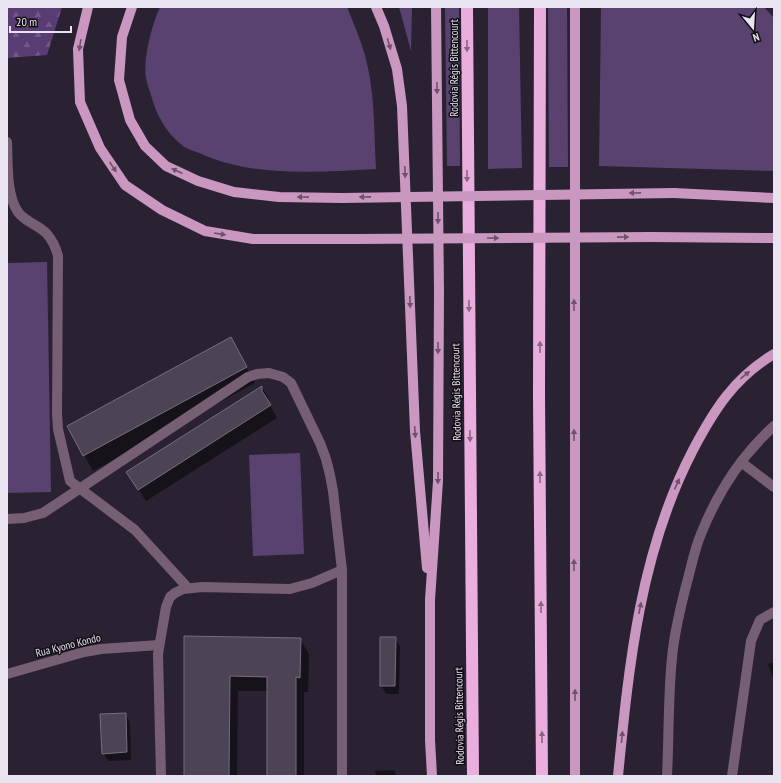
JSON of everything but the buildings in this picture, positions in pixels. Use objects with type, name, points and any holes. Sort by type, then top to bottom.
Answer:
[{"type":"highway","name":"Rodovia Régis Bittencourt","points":[[466,7],[473,776]]},
{"type":"highway","points":[[540,7],[539,396],[542,776]]},
{"type":"main road","points":[[88,7],[78,49],[80,102],[100,148],[125,185],[162,210],[205,231],[253,239],[651,237],[774,238]]},
{"type":"main road","points":[[132,7],[122,37],[119,80],[130,120],[145,146],[166,166],[198,181],[234,192],[279,196],[342,198],[674,193],[774,198]]},
{"type":"main road","points":[[376,7],[384,26],[397,69],[402,106],[415,431],[430,600]]},
{"type":"main road","points":[[432,776],[430,740],[430,600],[438,481],[436,7]]},
{"type":"main road","points":[[575,7],[575,776]]},
{"type":"main road","points":[[618,776],[627,690],[636,628],[647,573],[662,522],[689,458],[704,429],[724,397],[742,377],[774,354]]},
{"type":"street","points":[[7,142],[10,191],[13,202],[18,212],[25,219],[46,233],[54,243],[58,256],[57,414],[58,429],[70,481],[135,530],[188,588]]},
{"type":"street","points":[[7,519],[24,518],[42,513],[248,377],[263,373],[283,377],[291,384],[320,443],[326,459],[333,491],[342,570],[342,776]]},
{"type":"street","points":[[667,776],[672,658],[678,618],[701,534],[710,512],[722,490],[754,446],[774,426]]},
{"type":"street","points":[[741,462],[774,487]]},
{"type":"street","points":[[161,776],[158,654],[167,602],[174,593],[188,588],[202,587],[290,589],[312,584],[342,570]]},
{"type":"street","points":[[732,776],[751,641],[760,620],[774,612]]},
{"type":"street","name":"Rua Kyono Kondo","points":[[7,674],[84,652],[102,649],[159,645]]},
{"type":"shaded area","points":[[160,7],[347,7],[359,37],[368,68],[373,106],[376,169],[309,172],[264,170],[220,161],[183,146],[162,123],[153,102],[146,78],[145,70],[147,52],[154,23]]},
{"type":"shaded area","points":[[399,7],[412,7],[411,51]]},
{"type":"shaded area","points":[[445,7],[459,7],[460,166],[447,166]]},
{"type":"shaded area","points":[[488,7],[519,7],[522,168],[488,169]]},
{"type":"shaded area","points":[[548,7],[567,7],[568,167],[549,167]]},
{"type":"shaded area","points":[[601,7],[764,7],[774,18],[774,171],[599,166]]},
{"type":"shaded area","points":[[47,262],[51,492],[7,493],[7,263]]},
{"type":"shaded area","points":[[300,453],[304,554],[253,556],[249,455]]},
{"type":"green space","points":[[7,7],[62,7],[47,55],[7,58]]}]
